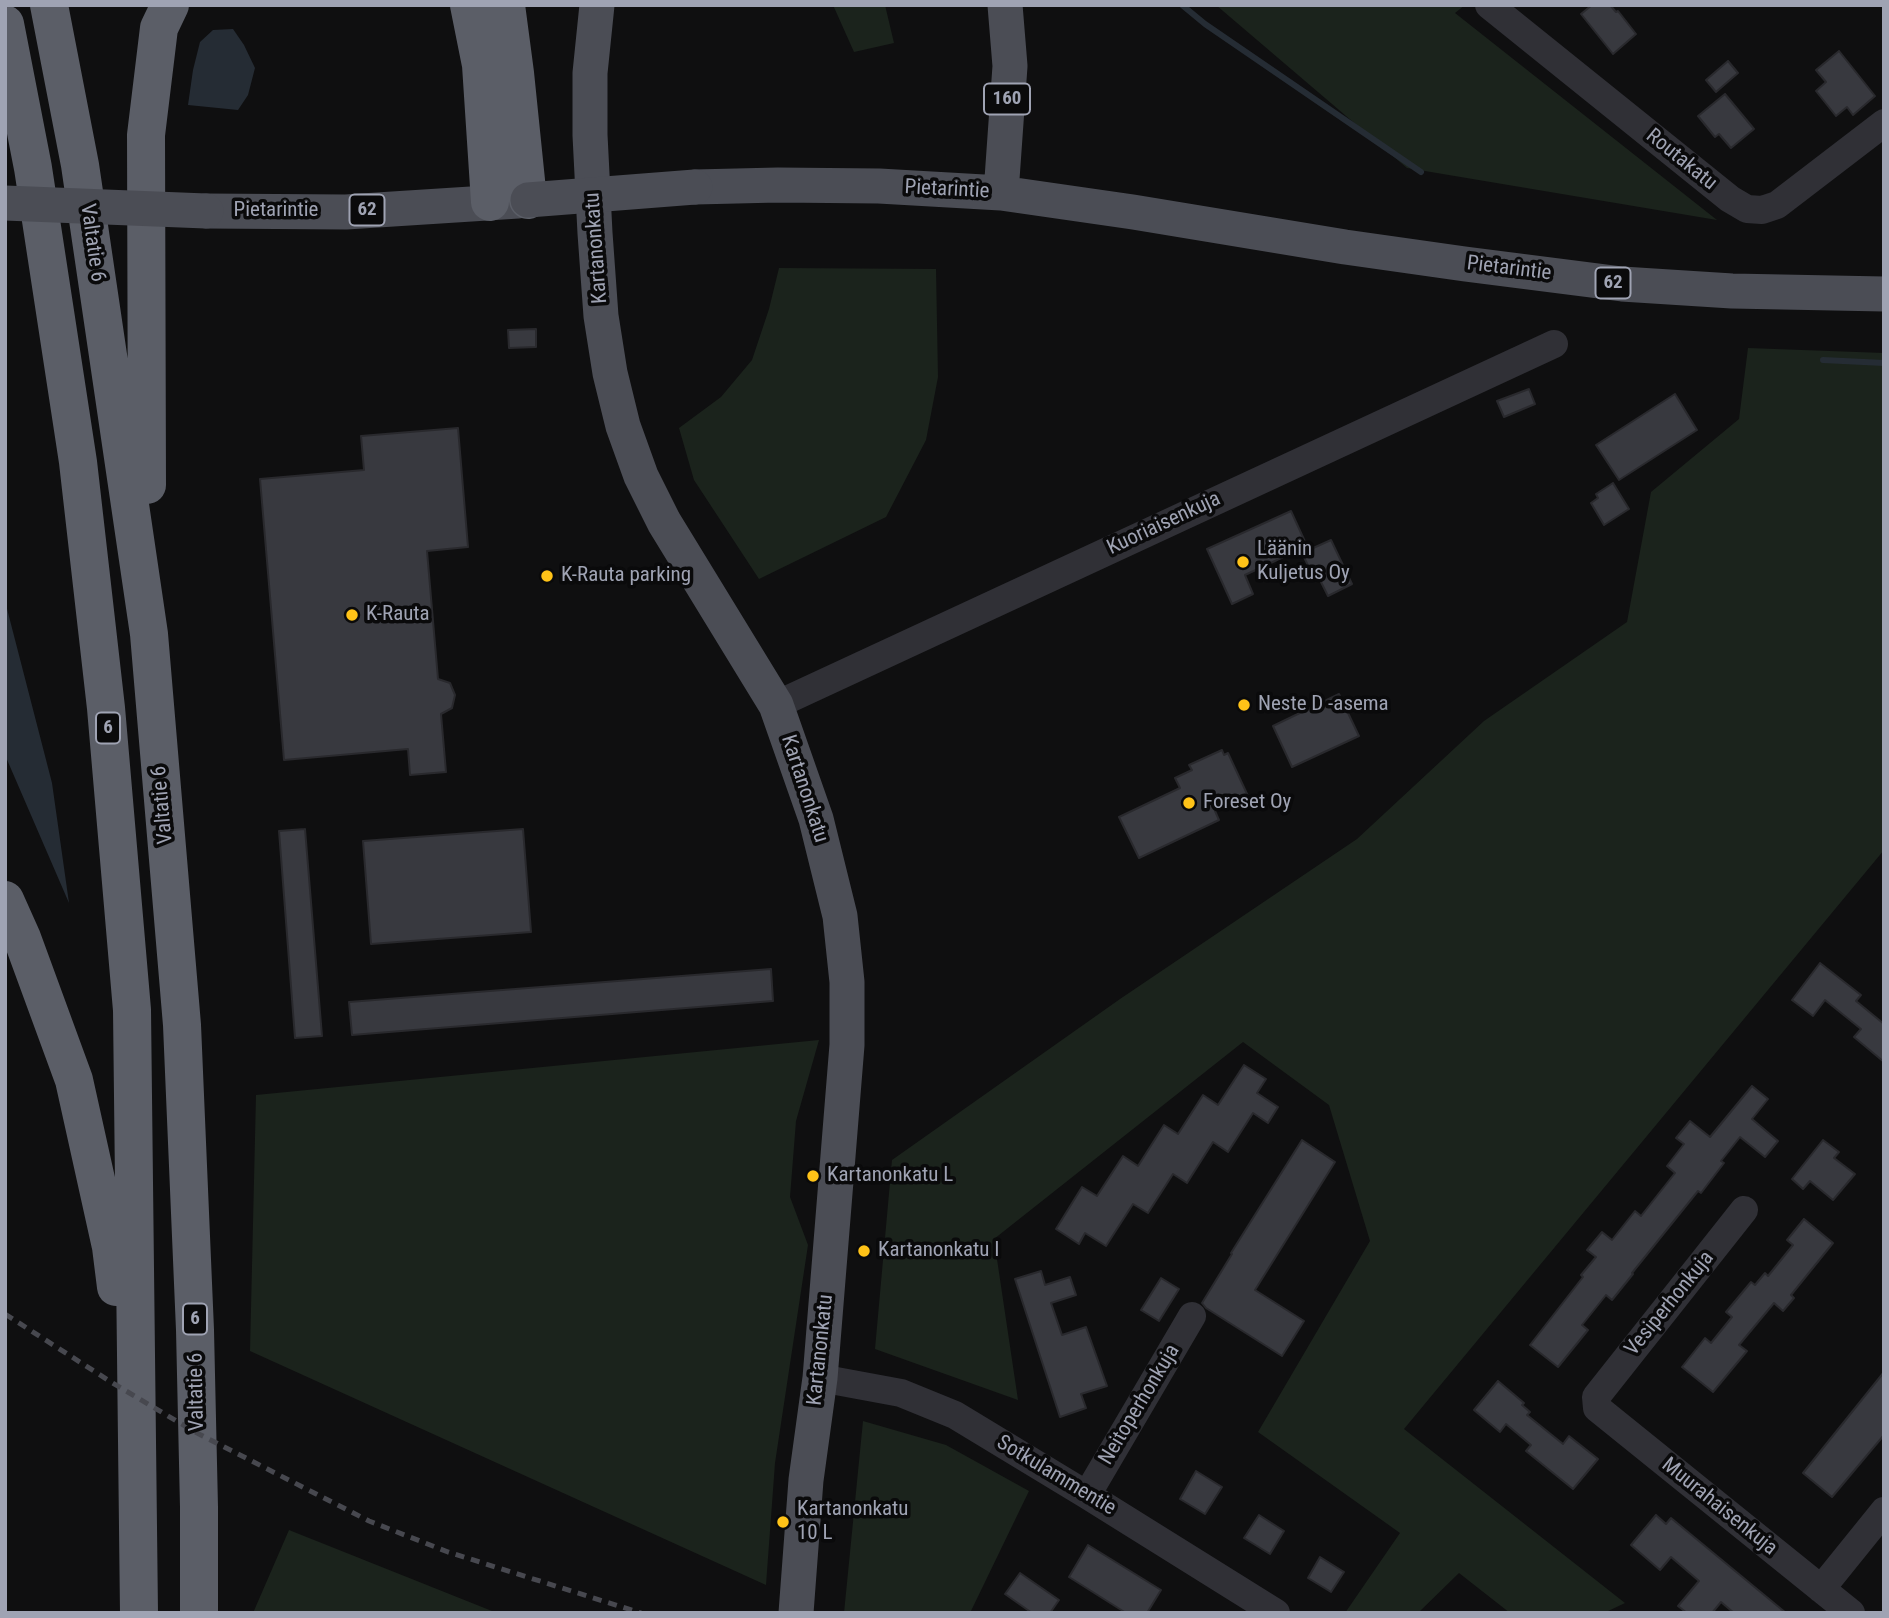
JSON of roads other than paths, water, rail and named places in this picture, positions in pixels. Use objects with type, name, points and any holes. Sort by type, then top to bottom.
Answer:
[{"type":"highway","name":"Valtatie 6","points":[[49,5],[80,165],[149,634],[182,1025],[195,1330],[199,1613]]},
{"type":"highway","points":[[149,634],[146,135],[159,29],[170,5]]},
{"type":"highway","points":[[470,5],[481,65],[490,202]]},
{"type":"highway","points":[[506,5],[528,200]]},
{"type":"highway","name":"6","points":[[5,24],[33,168],[76,449],[106,708],[132,1010],[139,1613]]},
{"type":"highway","points":[[5,900],[22,938],[74,1080],[111,1247],[137,1438]]},
{"type":"main road","name":"Kartanonkatu","points":[[597,5],[590,73],[595,233],[601,316],[610,373],[623,426],[641,476],[664,522],[776,705],[816,819],[840,916],[847,982],[847,1045],[820,1378],[806,1480],[796,1613]]},
{"type":"main road","name":"160","points":[[1001,193],[1010,66],[1005,5]]},
{"type":"main road","name":"Pietarintie","points":[[5,203],[206,211],[346,212],[695,187],[879,186],[1001,193],[1425,258],[1622,284],[1732,291],[1884,294]]},
{"type":"street","name":"Routakatu","points":[[1500,8],[1719,191],[1747,209],[1777,205],[1884,123]]},
{"type":"street","name":"Kuoriaisenkuja","points":[[776,705],[1554,344]]},
{"type":"street","name":"Vesiperhonkuja","points":[[1596,1397],[1744,1210]]},
{"type":"street","name":"Neitoperhonkuja","points":[[1087,1494],[1192,1316]]},
{"type":"street","name":"Sotkulammentie","points":[[820,1378],[901,1393],[955,1415],[1276,1613]]},
{"type":"street","name":"Muurahaisenkuja","points":[[1596,1397],[1597,1408],[1851,1613]]},
{"type":"street","points":[[1821,1588],[1884,1511]]},
{"type":"waterway","points":[[1182,5],[1205,24],[1421,172]]},
{"type":"waterway","points":[[1823,360],[1884,363]]},
{"type":"railway","points":[[5,1314],[195,1432],[369,1521],[448,1552],[641,1613]]},
{"type":"place","name":"Läänin Kuljetus Oy","points":[[1243,562]]},
{"type":"place","name":"K-Rauta parking","points":[[547,576]]},
{"type":"place","name":"K-Rauta","points":[[352,615]]},
{"type":"place","name":"Neste D -asema","points":[[1244,705]]},
{"type":"place","name":"Foreset Oy","points":[[1189,803]]},
{"type":"place","name":"Kartanonkatu L","points":[[813,1176]]},
{"type":"place","name":"Kartanonkatu I","points":[[864,1251]]},
{"type":"place","name":"Kartanonkatu 10 L","points":[[783,1522]]}]
